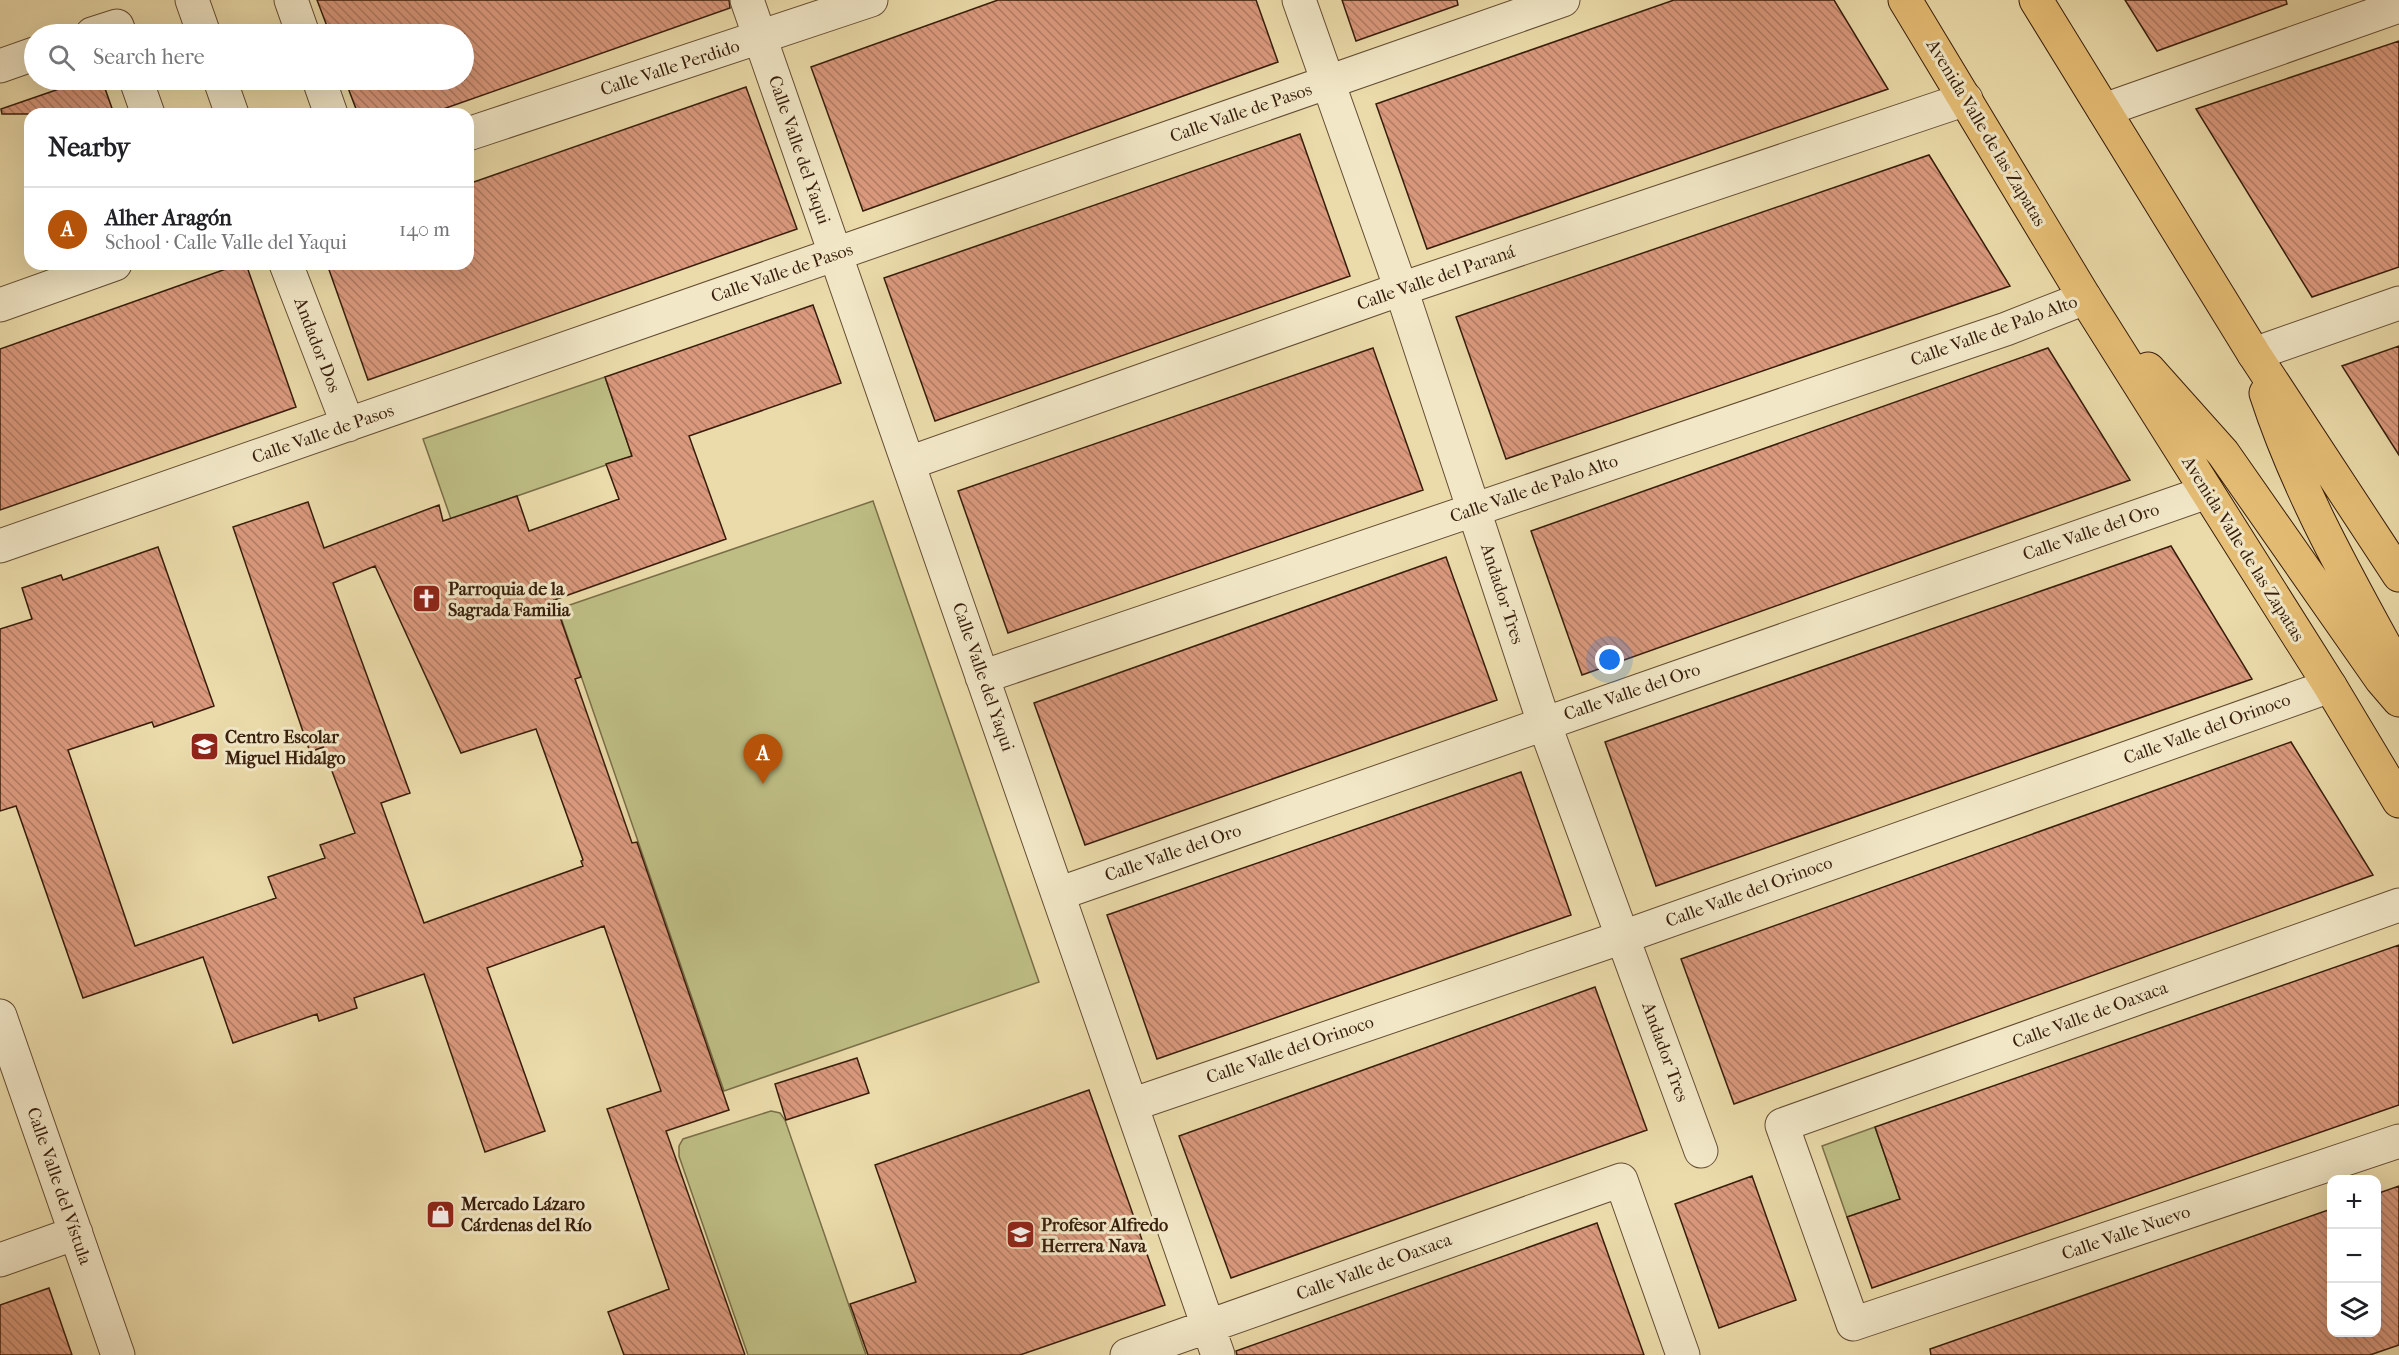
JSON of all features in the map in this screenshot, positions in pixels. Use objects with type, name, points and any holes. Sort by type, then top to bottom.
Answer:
[{"type":"main road","name":"Avenida Valle de las Zapatas","points":[[1905,0],[2085,298],[2330,686],[2399,801]]},
{"type":"main road","points":[[2036,0],[2254,354],[2399,575]]},
{"type":"main road","name":"Avenida Valle de las Zapatas","points":[[2085,298],[2223,453],[2381,679],[2399,700]]},
{"type":"main road","points":[[2254,354],[2280,436],[2330,546],[2399,672]]},
{"type":"street","points":[[192,0],[200,24]]},
{"type":"street","points":[[291,0],[299,24]]},
{"type":"street","name":"Calle Valle del Yaqui","points":[[747,0],[1213,1341]]},
{"type":"street","name":"Calle Valle Perdido","points":[[474,132],[871,0]]},
{"type":"street","name":"Andador Tres","points":[[1299,0],[1401,289],[1544,723],[1701,1151]]},
{"type":"street","name":"Calle Valle de Pasos","points":[[0,546],[1563,0]]},
{"type":"street","points":[[2104,110],[2399,6]]},
{"type":"street","points":[[0,66],[24,58]]},
{"type":"street","points":[[140,90],[146,108]]},
{"type":"street","points":[[224,90],[230,108]]},
{"type":"street","points":[[323,90],[329,108]]},
{"type":"street","name":"Calle Valle del Paraná","points":[[909,464],[1401,289],[1966,99]]},
{"type":"street","points":[[0,304],[98,270]]},
{"type":"street","name":"Andador Dos","points":[[288,270],[348,425]]},
{"type":"street","name":"Calle Valle de Palo Alto","points":[[982,677],[2007,329],[2085,298]]},
{"type":"street","points":[[2254,354],[2399,303]]},
{"type":"street","name":"Calle Valle del Oro","points":[[1058,894],[2206,492]]},
{"type":"street","name":"Calle Valle del Orinoco","points":[[1131,1105],[1623,937],[2330,686]]},
{"type":"street","name":"Calle Valle de Oaxaca","points":[[1853,1324],[1782,1125],[2399,905]]},
{"type":"street","name":"Calle Valle del Vístula","points":[[1,1024],[118,1355]]},
{"type":"street","name":"Calle Valle Nuevo","points":[[1853,1324],[2399,1141]]},
{"type":"street","name":"Calle Valle de Oaxaca","points":[[1127,1355],[1213,1341],[1621,1180],[1683,1355]]},
{"type":"street","points":[[0,1260],[76,1233]]},
{"type":"green space","points":[[605,377],[632,456],[451,519],[423,439]]},
{"type":"green space","points":[[873,501],[1039,982],[724,1091],[558,609]]},
{"type":"green space","points":[[771,1111],[780,1113],[785,1120],[866,1355],[748,1355],[679,1156],[679,1146],[683,1139]]},
{"type":"green space","points":[[1875,1127],[1900,1199],[1847,1217],[1822,1146]]},
{"type":"building","points":[[317,0],[729,0],[730,8],[446,108],[356,108],[349,90],[474,90],[474,24],[326,24]]},
{"type":"building","points":[[998,0],[1256,0],[1278,62],[863,211],[811,67]]},
{"type":"building","points":[[1342,0],[1457,0],[1458,5],[1356,41]]},
{"type":"building","points":[[1674,0],[1834,0],[1888,89],[1427,249],[1376,104]]},
{"type":"building","points":[[2125,0],[2286,0],[2287,4],[2157,51]]},
{"type":"building","points":[[2399,41],[2399,267],[2312,297],[2196,109]]},
{"type":"building","points":[[746,87],[797,229],[368,380],[329,270],[474,270],[474,182]]},
{"type":"building","points":[[56,90],[106,90],[112,108],[24,108],[24,114],[2,114],[1,109]]},
{"type":"building","points":[[1300,134],[1350,276],[935,421],[884,278]]},
{"type":"building","points":[[1929,155],[2010,286],[1506,459],[1456,317]]},
{"type":"building","points":[[223,270],[248,270],[296,407],[0,510],[0,349]]},
{"type":"building","points":[[813,305],[841,383],[689,436],[726,539],[554,600],[581,677],[575,679],[632,843],[637,842],[729,1110],[666,1131],[745,1355],[624,1355],[608,1312],[669,1289],[607,1109],[661,1091],[604,926],[487,968],[545,1131],[485,1152],[424,974],[354,998],[357,1008],[319,1021],[317,1014],[233,1043],[203,957],[83,998],[16,806],[0,811],[0,629],[32,619],[22,588],[61,575],[63,580],[158,547],[214,706],[154,727],[152,722],[68,750],[135,946],[276,898],[268,877],[325,858],[320,845],[355,833],[323,747],[310,752],[233,527],[308,502],[324,548],[439,505],[443,521],[517,496],[529,531],[619,499],[606,464],[632,456],[605,377]],"holes":[[[375,566],[461,753],[536,729],[583,860],[581,861],[583,866],[424,923],[381,803],[410,793],[333,583]]]},
{"type":"building","points":[[2399,346],[2399,455],[2342,366]]},
{"type":"building","points":[[1373,348],[1423,490],[1008,633],[958,491]]},
{"type":"building","points":[[2048,348],[2130,480],[1582,675],[1531,531]]},
{"type":"building","points":[[2171,546],[2252,679],[1656,886],[1605,742]]},
{"type":"building","points":[[1446,557],[1497,700],[1085,845],[1034,703]]},
{"type":"building","points":[[2291,742],[2373,875],[1734,1104],[1681,959]]},
{"type":"building","points":[[1521,772],[1571,915],[1157,1059],[1107,915]]},
{"type":"building","points":[[2399,945],[2399,1105],[1872,1288],[1847,1217],[1900,1199],[1875,1127]]},
{"type":"building","points":[[1595,987],[1647,1130],[1231,1278],[1179,1136]]},
{"type":"building","points":[[857,1058],[869,1093],[786,1120],[775,1084]]},
{"type":"building","points":[[1089,1090],[1165,1305],[1020,1355],[868,1355],[850,1304],[916,1282],[875,1165]]},
{"type":"building","points":[[1752,1176],[1796,1300],[1719,1328],[1675,1204]]},
{"type":"building","points":[[2399,1186],[2399,1345],[2370,1355],[1931,1355],[1930,1349],[2327,1210],[2327,1337],[2381,1337],[2381,1192]]},
{"type":"building","points":[[1597,1223],[1644,1355],[1237,1355],[1236,1351]]},
{"type":"building","points":[[49,1288],[72,1355],[0,1355],[0,1305]]},
{"type":"place","name":"Parroquia de la Sagrada Familia","points":[[427,599]]},
{"type":"place","name":"Centro Escolar Miguel Hidalgo","points":[[204,747]]},
{"type":"place","name":"Alher Aragón","points":[[763,784]]},
{"type":"place","name":"Mercado Lázaro Cárdenas del Río","points":[[440,1214]]},
{"type":"place","name":"Profesor Alfredo Herrera Nava","points":[[1020,1235]]}]
